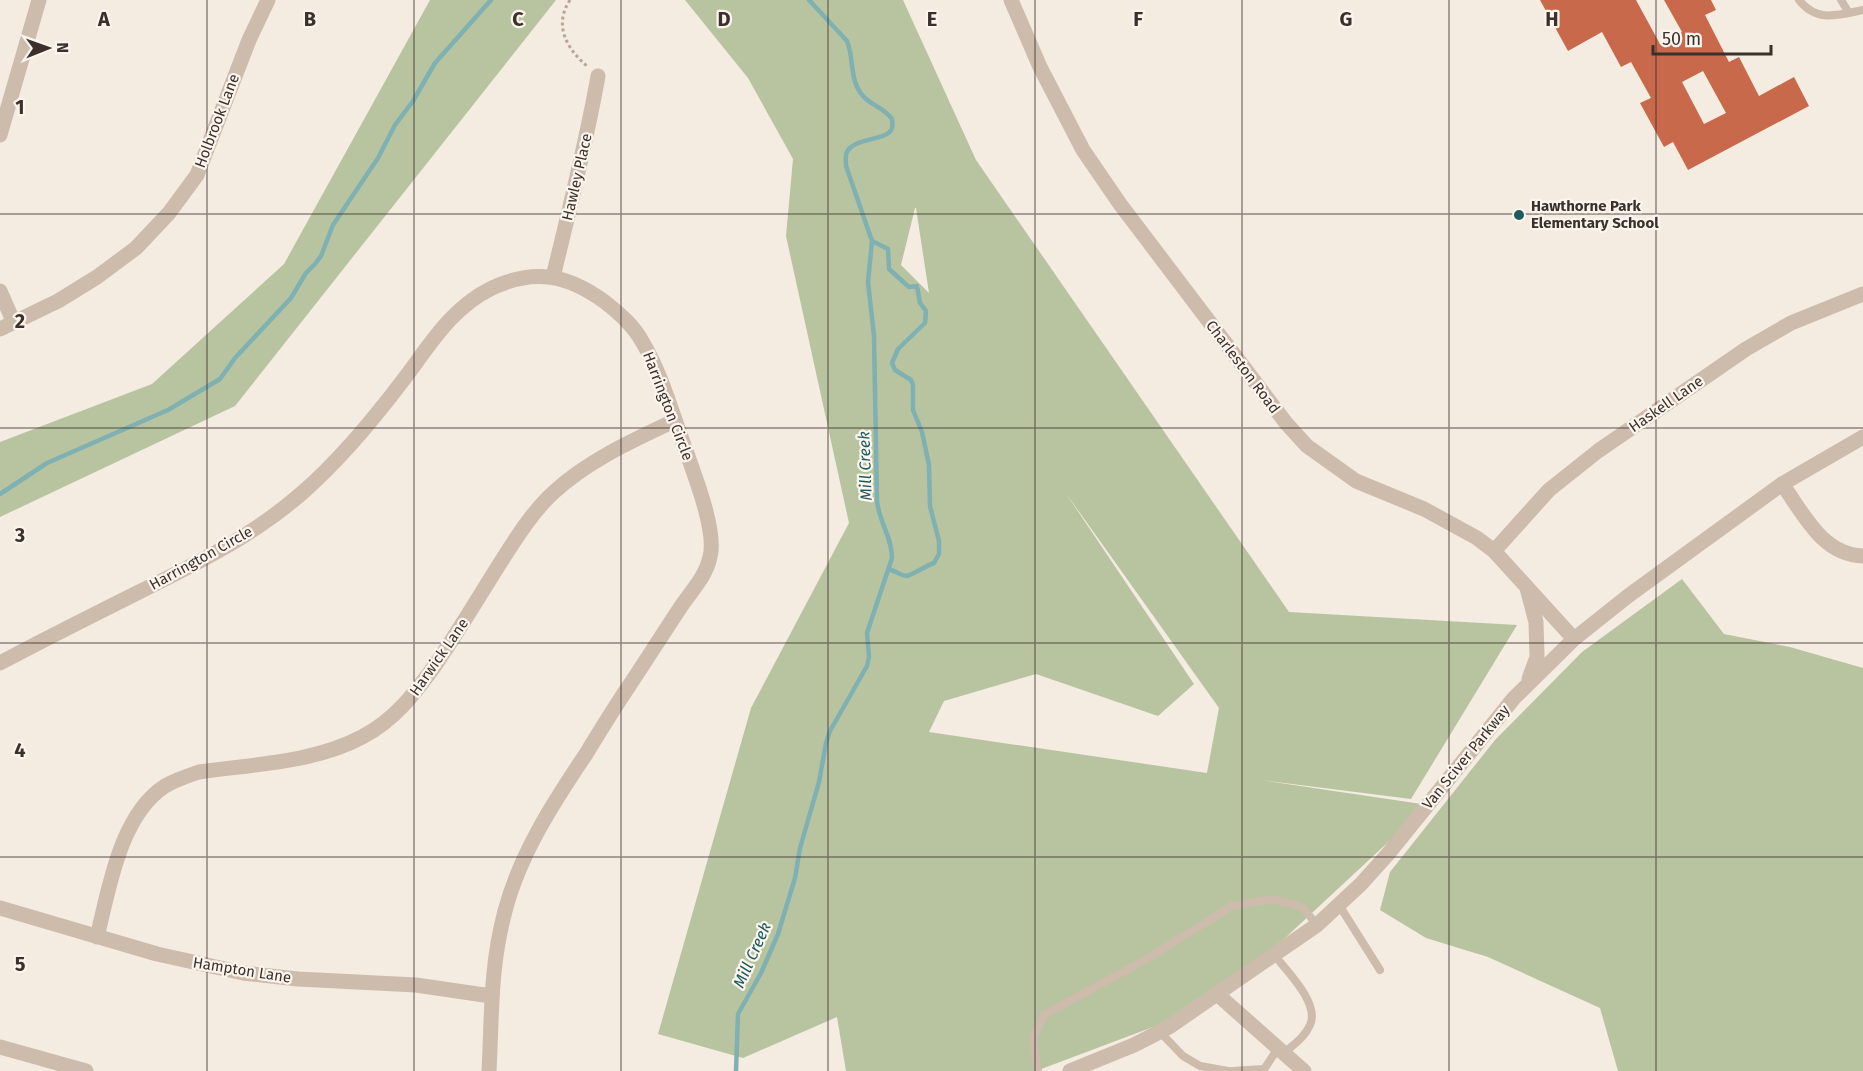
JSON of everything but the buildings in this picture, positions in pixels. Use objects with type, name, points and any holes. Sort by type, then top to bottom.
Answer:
[{"type":"street","points":[[0,135],[39,0]]},
{"type":"street","name":"Holbrook Lane","points":[[7,326],[58,301],[117,263],[136,248],[169,213],[197,175],[246,49],[268,0]]},
{"type":"street","name":"Charleston Road","points":[[1011,0],[1040,67],[1083,150],[1120,204],[1286,423],[1307,446],[1356,482],[1424,509],[1477,538],[1494,551],[1527,585],[1574,639]]},
{"type":"street","name":"Hawley Place","points":[[553,277],[584,153],[598,76]]},
{"type":"street","name":"Harrington Circle","points":[[0,663],[208,557],[279,512],[320,476],[357,438],[451,318],[478,297],[505,282],[527,277],[553,277],[567,280],[617,312],[645,345],[704,507],[712,552],[704,574],[570,777],[531,844],[511,890],[494,964],[489,1071]]},
{"type":"street","points":[[0,291],[7,326]]},
{"type":"street","name":"Haskell Lane","points":[[1494,551],[1549,490],[1598,451],[1746,349],[1791,323],[1863,294]]},
{"type":"street","name":"Harwick Lane","points":[[97,937],[121,849],[138,814],[150,799],[164,787],[180,778],[199,772],[320,753],[344,746],[384,723],[415,694],[463,625],[510,547],[553,493],[603,456],[635,438],[674,421]]},
{"type":"street","name":"Van Sciver Parkway","points":[[1070,1071],[1160,1032],[1275,956],[1317,925],[1388,854],[1469,752],[1527,684],[1574,639],[1628,596],[1782,484],[1863,437]]},
{"type":"street","points":[[1782,484],[1823,541],[1839,552],[1863,556]]},
{"type":"street","points":[[1527,585],[1536,621],[1537,657],[1527,684]]},
{"type":"street","name":"Hampton Lane","points":[[0,908],[177,959],[243,973],[297,979],[416,984],[491,996]]},
{"type":"street","points":[[1217,994],[1304,1071]]},
{"type":"street","points":[[0,1047],[86,1071]]},
{"type":"lane","points":[[1798,0],[1807,10],[1828,16],[1863,10]]},
{"type":"lane","points":[[1841,0],[1849,13]]},
{"type":"lane","points":[[1038,1071],[1033,1038],[1044,1015],[1143,961],[1232,906],[1271,899],[1304,909],[1317,925]]},
{"type":"lane","points":[[1339,905],[1380,970]]},
{"type":"lane","points":[[1160,1032],[1183,1056],[1200,1066],[1230,1071],[1263,1070],[1281,1050],[1302,1037],[1311,1024],[1312,1011],[1307,997],[1275,956]]},
{"type":"path","points":[[570,0],[565,7],[561,22],[564,37],[574,56],[598,76]]},
{"type":"green space","points":[[430,0],[556,0],[235,406],[0,517],[0,442],[152,384],[284,264]]},
{"type":"green space","points":[[685,0],[903,0],[976,160],[1289,612],[1517,625],[1411,799],[1260,780],[1428,805],[1214,1004],[1036,1071],[846,1071],[837,1017],[743,1058],[658,1034],[751,708],[849,523],[786,236],[793,159],[748,78]],"holes":[[[916,208],[929,293],[901,265]],[[1065,492],[1219,708],[1207,773],[929,732],[944,701],[1036,674],[1158,716],[1194,684]]]},
{"type":"green space","points":[[1682,579],[1724,634],[1790,647],[1863,668],[1863,1071],[1618,1071],[1600,1008],[1488,957],[1426,938],[1380,910],[1390,872],[1495,740],[1582,652]]},
{"type":"waterway","points":[[0,494],[47,463],[168,410],[220,379],[235,358],[291,298],[306,273],[321,256],[333,225],[378,158],[395,125],[413,101],[435,63],[491,0]]},
{"type":"waterway","name":"Mill Creek","points":[[736,1071],[738,1014],[761,973],[778,934],[795,878],[800,848],[819,782],[826,743],[830,731],[867,666],[869,657],[867,633],[892,558],[890,543],[877,501],[874,336],[868,282],[872,241],[846,166],[846,153],[851,147],[885,135],[892,127],[892,119],[860,93],[854,79],[847,41],[809,0]]},
{"type":"waterway","points":[[872,241],[888,249],[889,269],[909,287],[917,286],[920,303],[926,311],[925,323],[898,349],[892,363],[895,370],[911,380],[913,385],[913,410],[922,432],[929,465],[930,506],[939,541],[939,554],[934,563],[907,576],[889,569]]},
{"type":"place","name":"Hawthorne Park Elementary School","points":[[1519,215]]}]
